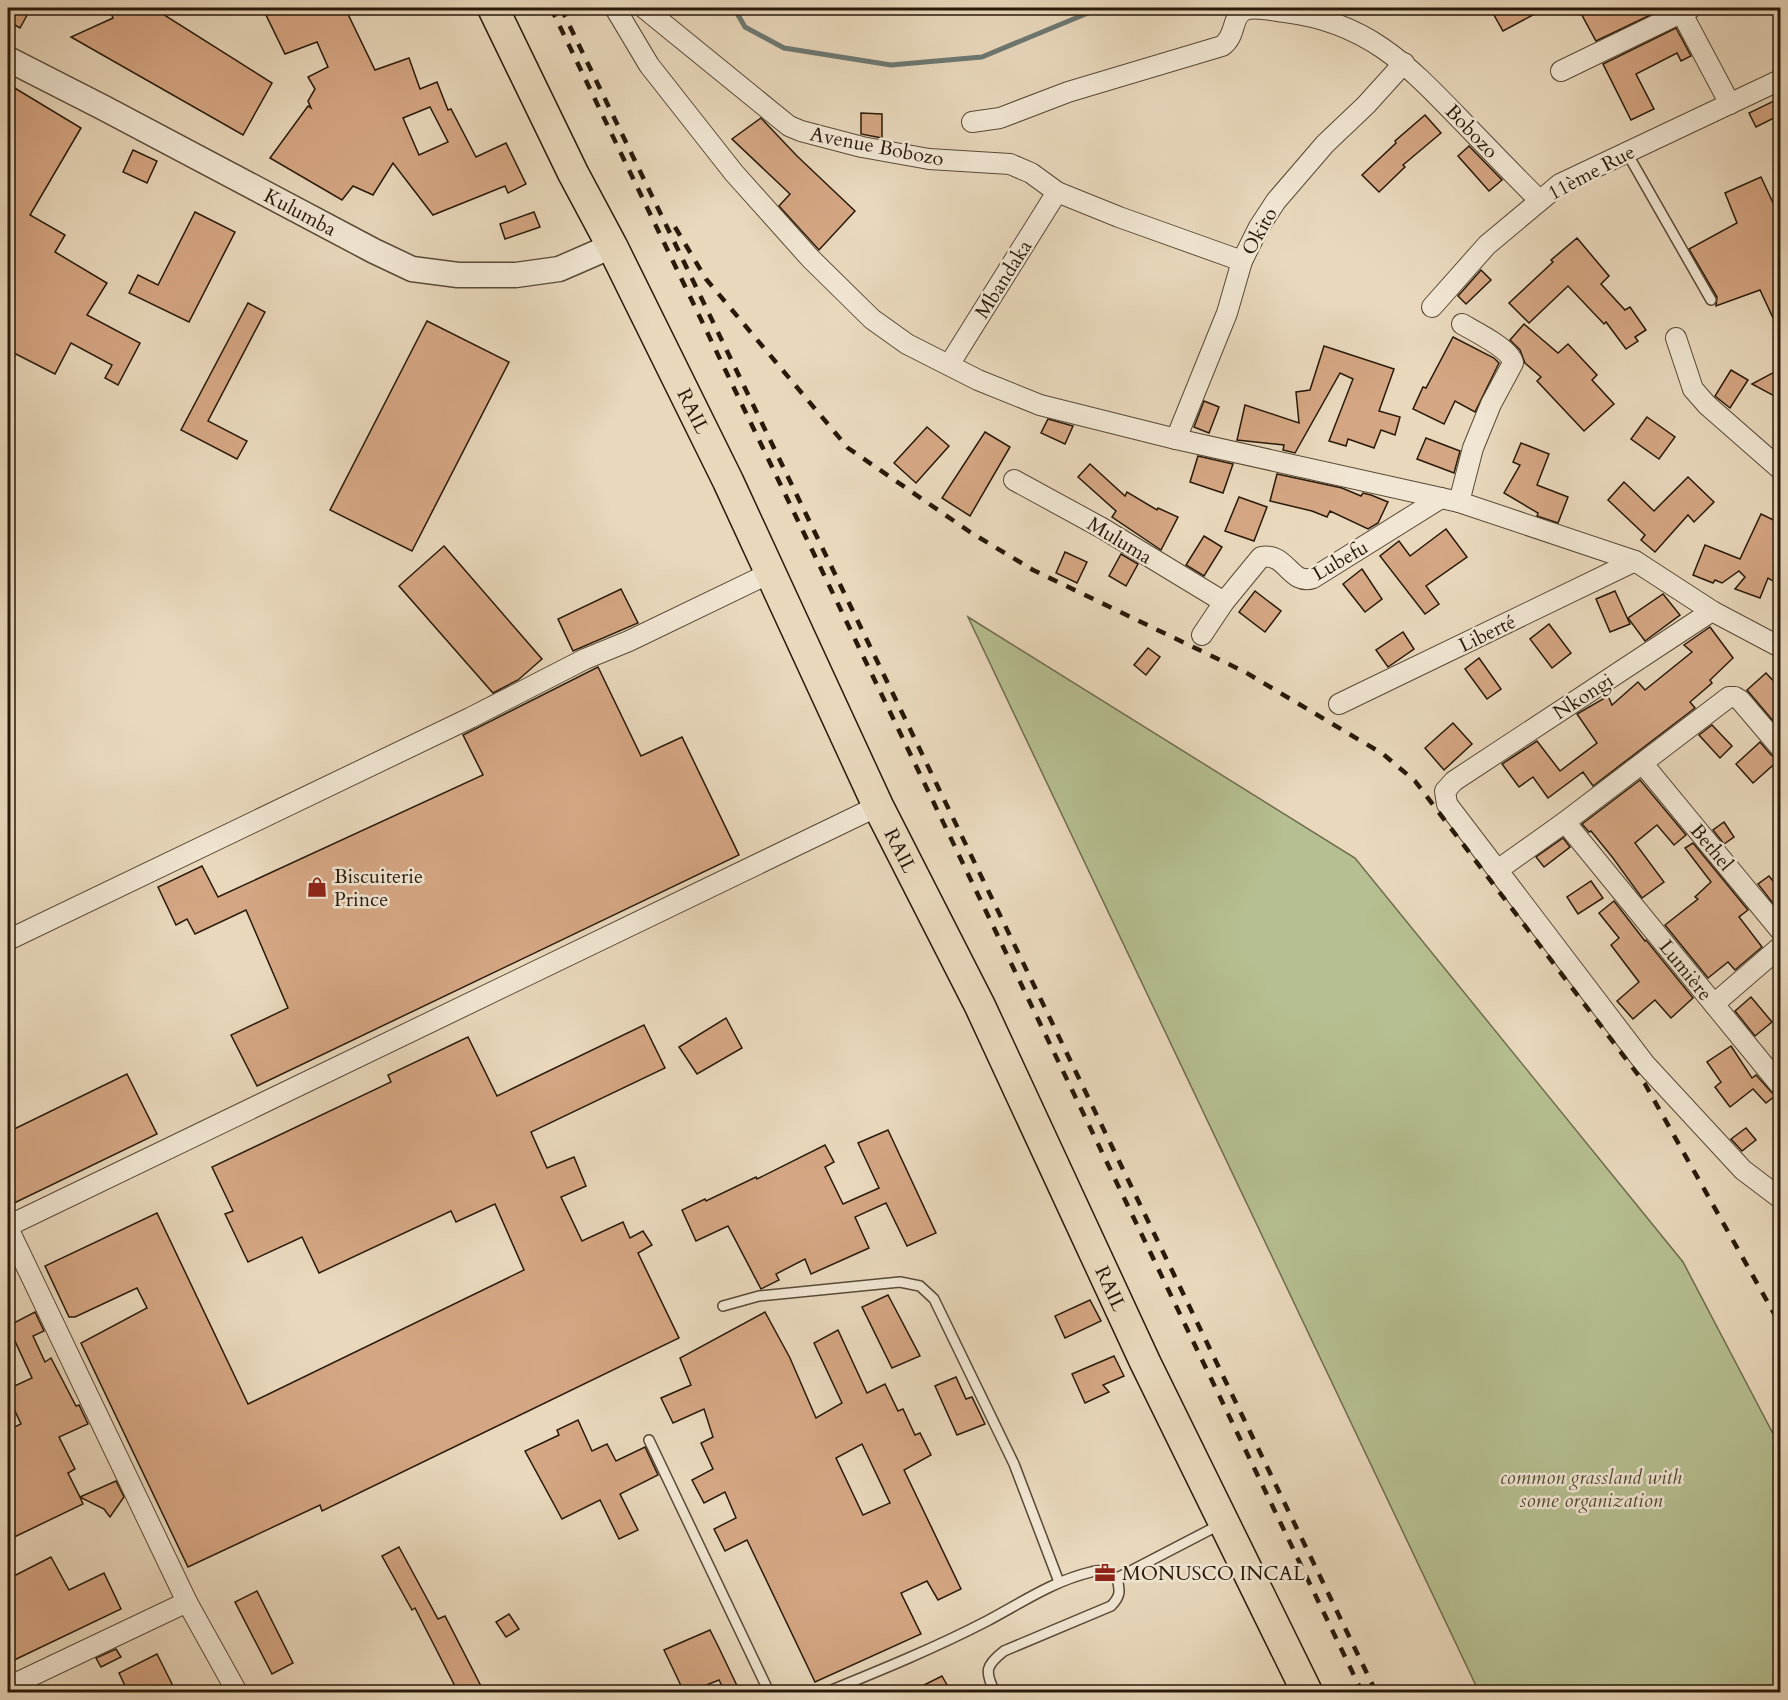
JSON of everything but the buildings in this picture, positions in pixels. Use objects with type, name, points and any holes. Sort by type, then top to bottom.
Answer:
[{"type":"main road","name":"RAIL","points":[[493,8],[728,482],[878,806],[980,1006],[1145,1362],[1307,1692]]},
{"type":"street","points":[[615,8],[649,65],[734,173],[810,258],[872,319],[907,344],[978,381],[1040,405],[1176,439],[1450,500],[1635,561],[1712,611],[1780,647]]},
{"type":"street","name":"Avenue Bobozo","points":[[644,8],[789,126],[801,132],[862,147],[929,159],[1010,164],[1031,173],[1057,192],[1242,261]]},
{"type":"street","points":[[972,122],[1000,118],[1068,92],[1221,46],[1231,39],[1237,17],[1242,11],[1249,9],[1289,13],[1334,22],[1369,39],[1404,63]]},
{"type":"street","points":[[1562,71],[1684,9],[1730,104]]},
{"type":"street","name":"Kulumba","points":[[8,59],[412,269],[458,275],[516,275],[559,269],[612,246]]},
{"type":"street","name":"Bobozo","points":[[1404,63],[1539,200]]},
{"type":"street","name":"Okito","points":[[1176,439],[1227,314],[1242,261],[1276,201],[1325,144],[1366,105],[1404,63]]},
{"type":"street","name":"11ème Rue","points":[[1432,307],[1487,244],[1560,184],[1780,80]]},
{"type":"street","name":"Mbandaka","points":[[949,365],[1057,192]]},
{"type":"street","points":[[1450,500],[1491,404],[1512,363],[1512,358],[1506,351],[1462,324]]},
{"type":"street","points":[[1676,338],[1693,389],[1707,405],[1780,469]]},
{"type":"street","name":"Muluma","points":[[1014,480],[1102,528],[1224,602]]},
{"type":"street","name":"Lubefu","points":[[1202,635],[1224,602],[1261,557],[1270,555],[1278,559],[1298,578],[1306,581],[1450,500]]},
{"type":"street","name":"Liberté","points":[[1340,704],[1635,561]]},
{"type":"street","points":[[8,940],[470,718],[585,659],[629,641],[770,573]]},
{"type":"street","name":"Nkongi","points":[[1498,869],[1447,804],[1445,791],[1454,781],[1712,611]]},
{"type":"street","points":[[1780,747],[1736,697],[1729,697],[1643,764],[1498,869],[1645,1064],[1743,1170],[1780,1198]]},
{"type":"street","name":"Bethel","points":[[1643,764],[1780,930]]},
{"type":"street","points":[[237,1692],[187,1602],[8,1227],[878,806]]},
{"type":"street","name":"Lumière","points":[[1565,822],[1780,1085]]},
{"type":"street","points":[[1714,1004],[1780,947]]},
{"type":"street","points":[[8,1687],[187,1602]]},
{"type":"lane","points":[[1627,153],[1711,300]]},
{"type":"lane","points":[[723,1306],[759,1296],[900,1282],[920,1286],[934,1299],[1014,1464],[1059,1582]]},
{"type":"lane","points":[[649,1440],[769,1692]]},
{"type":"lane","points":[[1117,1578],[1224,1523]]},
{"type":"lane","points":[[827,1692],[896,1664],[976,1626],[1059,1582],[1093,1571],[1105,1571],[1117,1578],[1119,1598],[1111,1606],[1004,1651],[990,1662],[987,1675],[995,1692]]},
{"type":"green space","name":"common grassland with some organization","points":[[968,617],[1355,858],[1683,1262],[1780,1447],[1780,1692],[1479,1692]]},
{"type":"waterway","points":[[734,8],[745,27],[784,48],[891,65],[982,57],[1100,8]]},
{"type":"railway","points":[[551,8],[1362,1692]]},
{"type":"railway","points":[[561,8],[1376,1692]]},
{"type":"railway","points":[[675,227],[706,279],[848,448],[970,532],[1033,570],[1245,672],[1383,754],[1415,781],[1645,1084],[1780,1324]]},
{"type":"place","name":"Biscuiterie Prince","points":[[317,887]]},
{"type":"place","name":"MONUSCO INCAL","points":[[1105,1573]]}]
